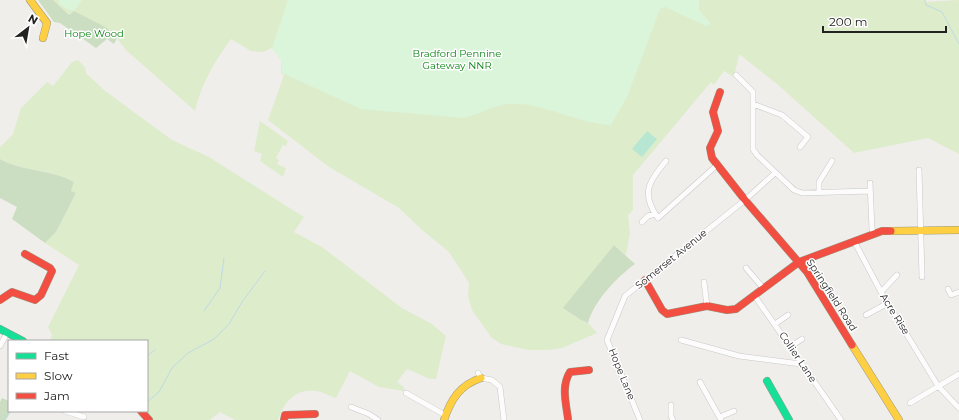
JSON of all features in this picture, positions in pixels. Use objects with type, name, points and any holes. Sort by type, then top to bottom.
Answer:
[{"type":"street","points":[[30,0],[47,23],[43,32],[43,38]]},
{"type":"street","points":[[736,75],[753,92],[753,149],[775,173],[796,192],[870,191]]},
{"type":"street","name":"Springfield Road","points":[[720,92],[713,116],[718,134],[710,151],[717,165],[745,200],[799,262],[899,420]]},
{"type":"street","points":[[753,104],[782,115],[808,137],[800,147]]},
{"type":"street","points":[[656,216],[648,201],[648,190],[654,177],[666,161]]},
{"type":"street","points":[[819,192],[819,182],[832,161]]},
{"type":"street","points":[[642,222],[648,216],[656,216],[717,165]]},
{"type":"street","points":[[919,170],[922,277]]},
{"type":"street","name":"Somerset Avenue","points":[[612,329],[623,299],[745,200],[775,173]]},
{"type":"street","points":[[870,183],[872,229],[874,234]]},
{"type":"street","points":[[645,280],[665,313],[671,314],[707,306],[733,310],[799,262],[882,231],[959,230]]},
{"type":"street","name":"Acre Rise","points":[[854,241],[881,292],[938,386],[959,408]]},
{"type":"street","points":[[0,300],[12,292],[33,300],[41,295],[52,271],[50,268],[25,254]]},
{"type":"street","points":[[746,268],[764,288]]},
{"type":"street","points":[[881,292],[897,275]]},
{"type":"street","points":[[704,282],[707,306]]},
{"type":"street","points":[[948,289],[951,295],[959,292]]},
{"type":"street","name":"Collier Lane","points":[[754,295],[841,420]]},
{"type":"street","points":[[866,315],[888,303]]},
{"type":"street","points":[[775,324],[788,315]]},
{"type":"street","name":"Hope Lane","points":[[612,329],[607,340],[640,420]]},
{"type":"street","points":[[0,346],[3,331],[21,340]]},
{"type":"street","points":[[790,347],[802,339]]},
{"type":"street","points":[[681,340],[738,356],[802,364]]},
{"type":"street","points":[[566,420],[564,383],[566,376],[570,372],[589,370]]},
{"type":"street","points":[[910,403],[959,374]]},
{"type":"street","points":[[406,393],[444,418],[455,394],[480,375],[492,380],[500,387],[504,420]]},
{"type":"street","points":[[767,381],[789,420]]},
{"type":"street","points":[[700,382],[720,419],[734,411]]},
{"type":"street","points":[[671,405],[671,416],[673,420]]},
{"type":"street","points":[[351,407],[369,414],[378,420]]},
{"type":"street","points":[[67,412],[84,419]]},
{"type":"street","points":[[142,412],[148,420]]},
{"type":"street","points":[[285,415],[315,414]]},
{"type":"green space","name":"Hope Wood","points":[[38,0],[53,0],[69,15],[74,11],[107,28],[117,38],[114,44],[107,39],[96,48],[60,23],[54,22]]},
{"type":"green space","points":[[53,0],[925,0],[926,2],[959,0],[959,154],[928,138],[854,153],[777,84],[739,54],[734,77],[724,71],[714,85],[711,82],[633,175],[633,209],[630,214],[628,214],[630,233],[626,255],[614,245],[564,308],[588,323],[597,333],[562,348],[528,350],[501,344],[491,337],[472,310],[468,296],[469,283],[449,252],[422,230],[399,208],[329,167],[268,120],[284,75],[281,73],[281,60],[272,48],[263,52],[251,51],[231,39],[209,73],[201,91],[195,111],[126,50],[117,38],[74,11],[69,15]]},
{"type":"green space","points":[[59,0],[82,0],[74,11],[59,4]]},
{"type":"green space","name":"Bradford Pennine Gateway NNR","points":[[288,0],[699,0],[699,10],[711,24],[706,26],[665,7],[660,9],[627,97],[611,125],[586,121],[534,106],[521,104],[503,105],[463,118],[361,109],[282,73],[281,60],[272,48]]},
{"type":"green space","points":[[78,60],[85,67],[86,73],[104,90],[172,140],[209,157],[304,217],[294,232],[322,247],[402,308],[432,324],[446,336],[436,379],[430,379],[407,369],[397,382],[404,387],[404,391],[379,387],[350,371],[336,398],[317,391],[301,392],[291,398],[283,408],[278,420],[235,420],[220,412],[210,420],[154,420],[147,412],[149,399],[148,340],[50,340],[52,335],[48,327],[79,265],[45,243],[56,232],[76,193],[71,191],[74,182],[56,175],[18,166],[0,159],[0,147],[13,134],[21,108],[47,82],[53,86],[72,62]]},
{"type":"green space","points":[[260,121],[288,141],[286,146],[283,145],[276,158],[279,160],[277,164],[286,168],[283,177],[260,161],[262,154],[254,151]]},
{"type":"green space","points":[[647,131],[657,139],[642,157],[632,149]]},
{"type":"green space","points":[[0,159],[18,166],[56,175],[74,182],[71,191],[76,193],[56,232],[45,243],[12,219],[17,207],[0,198]]},
{"type":"green space","points":[[614,245],[635,264],[607,290],[595,306],[588,323],[563,308]]},
{"type":"green space","points":[[2,398],[8,401],[8,412],[10,412],[6,420],[0,420],[0,402]]},
{"type":"waterway","points":[[925,0],[926,5],[942,12],[959,44]]},
{"type":"waterway","points":[[204,311],[220,288],[224,258]]},
{"type":"waterway","points":[[148,401],[159,392],[172,368],[188,353],[214,339],[229,324],[242,302],[265,271]]},
{"type":"waterway","points":[[148,355],[155,350]]},
{"type":"waterway","points":[[3,420],[8,412]]},
{"type":"traffic: fast","points":[[0,329],[21,340]]},
{"type":"traffic: fast","points":[[767,381],[789,420]]},
{"type":"traffic: slow","points":[[30,0],[47,23],[43,38]]},
{"type":"traffic: slow","points":[[891,231],[959,230]]},
{"type":"traffic: slow","points":[[852,345],[899,420]]},
{"type":"traffic: slow","points":[[444,420],[453,399],[457,394],[467,385],[481,378]]},
{"type":"traffic: jam","points":[[720,92],[713,112],[718,131],[710,148],[712,158],[745,200],[807,272],[852,345]]},
{"type":"traffic: jam","points":[[645,280],[662,310],[667,314],[707,306],[727,310],[736,309],[799,262],[882,231],[891,231]]},
{"type":"traffic: jam","points":[[0,300],[12,292],[35,300],[41,295],[52,271],[50,268],[25,254]]},
{"type":"traffic: jam","points":[[568,419],[565,395],[567,377],[570,372],[589,370]]},
{"type":"traffic: jam","points":[[142,412],[149,420]]},
{"type":"traffic: jam","points":[[284,420],[285,415],[315,414]]}]
